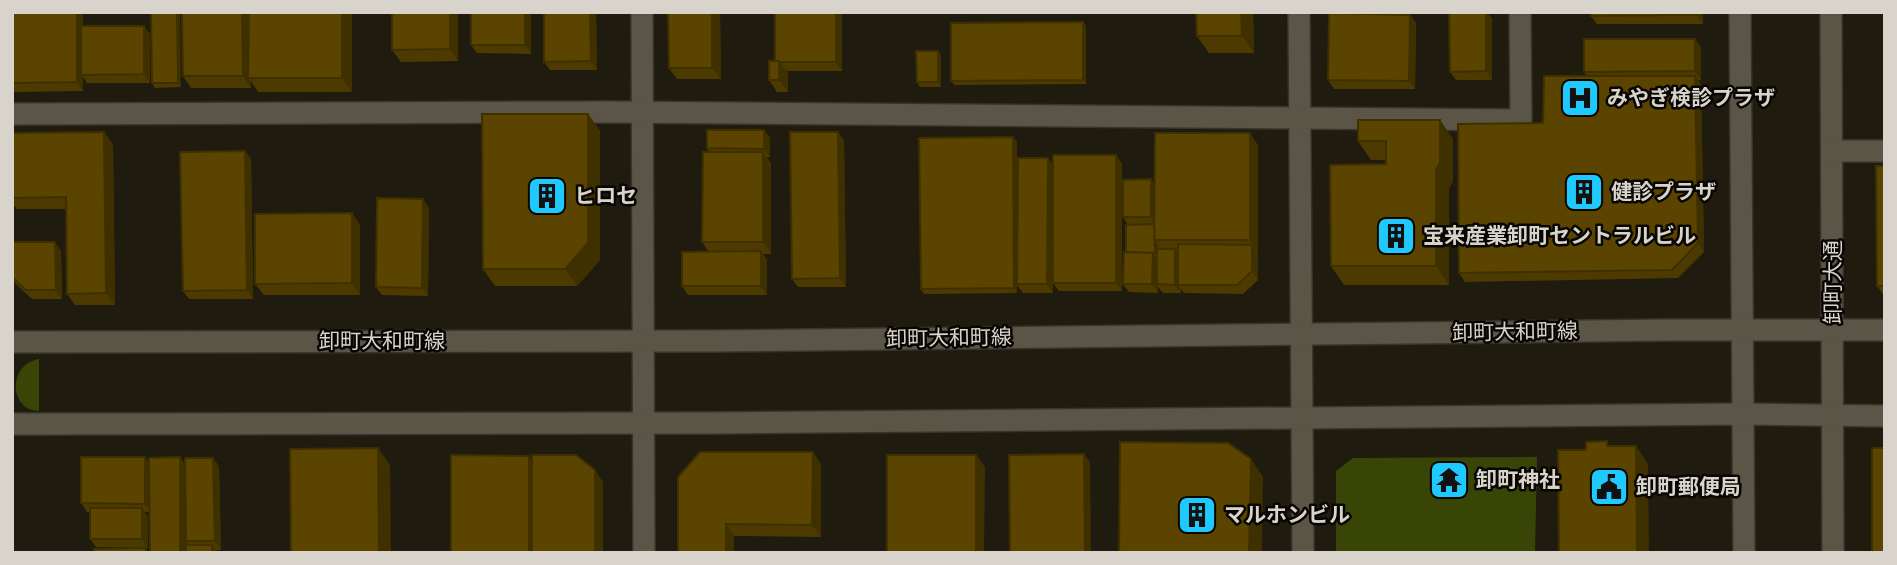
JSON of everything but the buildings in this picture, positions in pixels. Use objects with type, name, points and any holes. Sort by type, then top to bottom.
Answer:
[{"type":"street","points":[[642,12],[644,553]]},
{"type":"street","points":[[1298,12],[1303,553]]},
{"type":"street","points":[[12,114],[642,112],[1521,120],[1520,12]]},
{"type":"street","points":[[1740,12],[1744,553]]},
{"type":"street","name":"卸町大通","points":[[1831,12],[1833,553]]},
{"type":"street","points":[[1832,150],[1885,151]]},
{"type":"street","name":"卸町大和町線","points":[[12,342],[643,341],[1885,330]]},
{"type":"street","points":[[12,424],[643,424],[1742,414],[1885,416]]},
{"type":"green space","points":[[39,359],[39,411],[22,404],[16,387],[21,369]]},
{"type":"green space","points":[[1537,457],[1535,553],[1336,553],[1336,471],[1353,458]]},
{"type":"place","name":"みやぎ検診プラザ","points":[[1580,98]]},
{"type":"place","name":"健診プラザ","points":[[1584,192]]},
{"type":"place","name":"ヒロセ","points":[[547,196]]},
{"type":"place","name":"宝来産業卸町セントラルビル","points":[[1396,236]]},
{"type":"place","name":"卸町神社","points":[[1449,480]]},
{"type":"place","name":"卸町郵便局","points":[[1609,487]]},
{"type":"place","name":"マルホンビル","points":[[1197,515]]}]
